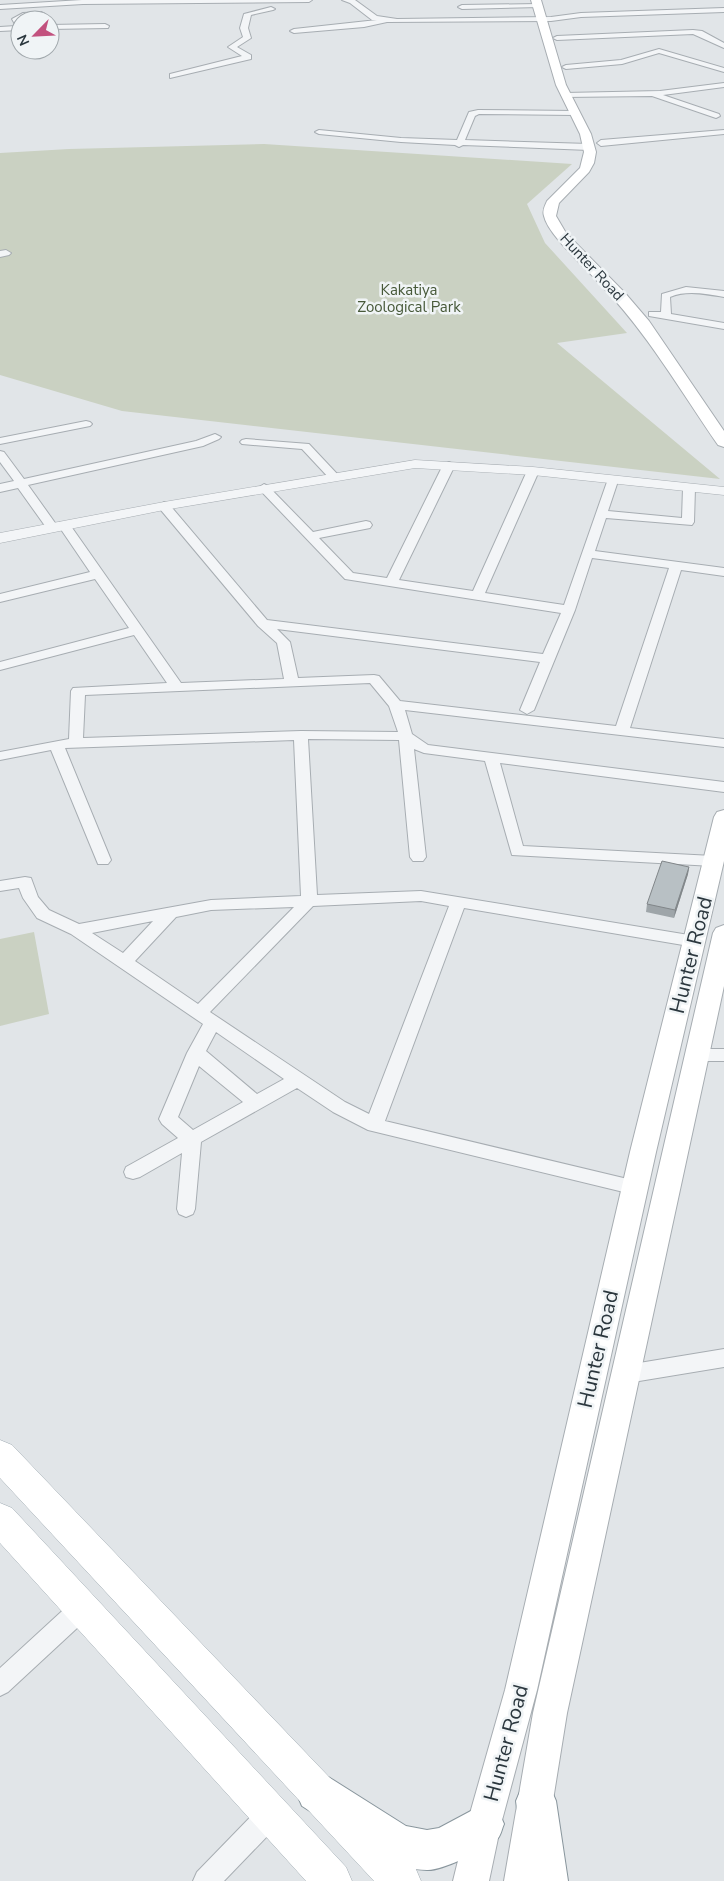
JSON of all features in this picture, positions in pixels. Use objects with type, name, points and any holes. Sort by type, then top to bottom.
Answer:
[{"type":"highway","points":[[316,1792],[399,1845],[427,1850],[445,1847],[484,1824]]},
{"type":"highway","points":[[536,1801],[547,1881]]},
{"type":"main road","points":[[542,10],[556,38],[566,67],[574,113],[598,149]]},
{"type":"main road","points":[[542,10],[557,78],[570,94],[598,149]]},
{"type":"main road","name":"Hunter Road","points":[[598,149],[586,168],[553,201],[550,208],[550,216],[561,234],[619,287],[665,322]]},
{"type":"main road","name":"Hunter Road","points":[[600,172],[568,200],[563,211],[567,224],[619,287],[724,442]]},
{"type":"main road","name":"Hunter Road","points":[[472,1881],[484,1824],[521,1690],[636,1188],[724,816]]},
{"type":"main road","name":"Hunter Road","points":[[522,1881],[550,1713],[628,1374],[710,1055],[724,933]]},
{"type":"main road","points":[[0,1455],[401,1881]]},
{"type":"main road","points":[[0,1520],[332,1881]]},
{"type":"street","points":[[3,0],[9,6]]},
{"type":"street","points":[[0,7],[51,2],[181,0],[284,2],[309,0]]},
{"type":"street","points":[[345,0],[352,2],[375,18],[384,21]]},
{"type":"street","points":[[80,19],[82,2]]},
{"type":"street","points":[[173,76],[248,57],[232,47],[247,38],[244,28],[248,14],[282,7],[284,2]]},
{"type":"street","points":[[462,7],[542,10],[581,15],[653,9],[724,10]]},
{"type":"street","points":[[294,32],[364,25],[384,21],[542,10]]},
{"type":"street","points":[[60,24],[80,19],[105,26]]},
{"type":"street","points":[[556,38],[693,32],[699,33],[724,46]]},
{"type":"street","points":[[566,67],[622,62],[659,51],[724,70]]},
{"type":"street","points":[[570,94],[652,93],[724,85]]},
{"type":"street","points":[[707,88],[724,93]]},
{"type":"street","points":[[652,93],[716,116]]},
{"type":"street","points":[[459,144],[472,114],[478,112],[574,113]]},
{"type":"street","points":[[318,132],[459,144],[598,149],[724,132]]},
{"type":"street","points":[[724,294],[701,291],[674,291],[665,296],[665,322],[724,326]]},
{"type":"street","points":[[0,441],[86,424]]},
{"type":"street","points":[[0,488],[199,444],[215,437]]},
{"type":"street","points":[[246,442],[305,446],[334,477]]},
{"type":"street","points":[[0,454],[98,574],[176,686]]},
{"type":"street","points":[[0,538],[264,488],[415,464],[533,471],[612,481],[724,491]]},
{"type":"street","points":[[391,583],[449,465]]},
{"type":"street","points":[[477,596],[533,471]]},
{"type":"street","points":[[527,710],[569,610],[612,481]]},
{"type":"street","points":[[264,488],[348,576],[569,610]]},
{"type":"street","points":[[601,514],[688,522],[689,488]]},
{"type":"street","points":[[164,506],[263,622],[283,642],[292,682]]},
{"type":"street","points":[[310,536],[366,524]]},
{"type":"street","points":[[588,554],[724,572]]},
{"type":"street","points":[[622,731],[676,565]]},
{"type":"street","points":[[0,598],[98,574]]},
{"type":"street","points":[[263,622],[548,659]]},
{"type":"street","points":[[0,666],[137,630]]},
{"type":"street","points":[[76,743],[78,691],[374,679],[396,705],[406,736],[418,857]]},
{"type":"street","points":[[396,705],[724,744]]},
{"type":"street","points":[[192,1139],[168,1119],[196,1053],[206,1016],[309,901],[301,735]]},
{"type":"street","points":[[0,756],[76,743],[301,735],[406,736],[424,749],[724,787]]},
{"type":"street","points":[[56,745],[103,860]]},
{"type":"street","points":[[491,757],[517,851],[713,861]]},
{"type":"street","points":[[0,886],[25,882],[31,898],[43,914],[77,930],[339,1107],[374,1126],[636,1188]]},
{"type":"street","points":[[77,930],[211,905],[421,896],[695,941]]},
{"type":"street","points":[[374,1126],[458,902]]},
{"type":"street","points":[[124,961],[171,912]]},
{"type":"street","points":[[196,1053],[256,1103]]},
{"type":"street","points":[[133,1172],[298,1079]]},
{"type":"street","points":[[186,1210],[192,1139]]},
{"type":"street","points":[[628,1374],[724,1358]]},
{"type":"street","points":[[0,1684],[82,1609]]},
{"type":"street","points":[[206,1881],[270,1815]]},
{"type":"green space","name":"Kakatiya Zoological Park","points":[[264,144],[572,164],[527,204],[545,243],[627,333],[557,343],[720,479],[122,411],[0,375],[0,153],[69,149]]},
{"type":"green space","points":[[34,932],[49,1014],[0,1026],[0,939]]},
{"type":"building","points":[[662,861],[689,867],[675,910],[647,904]]}]
